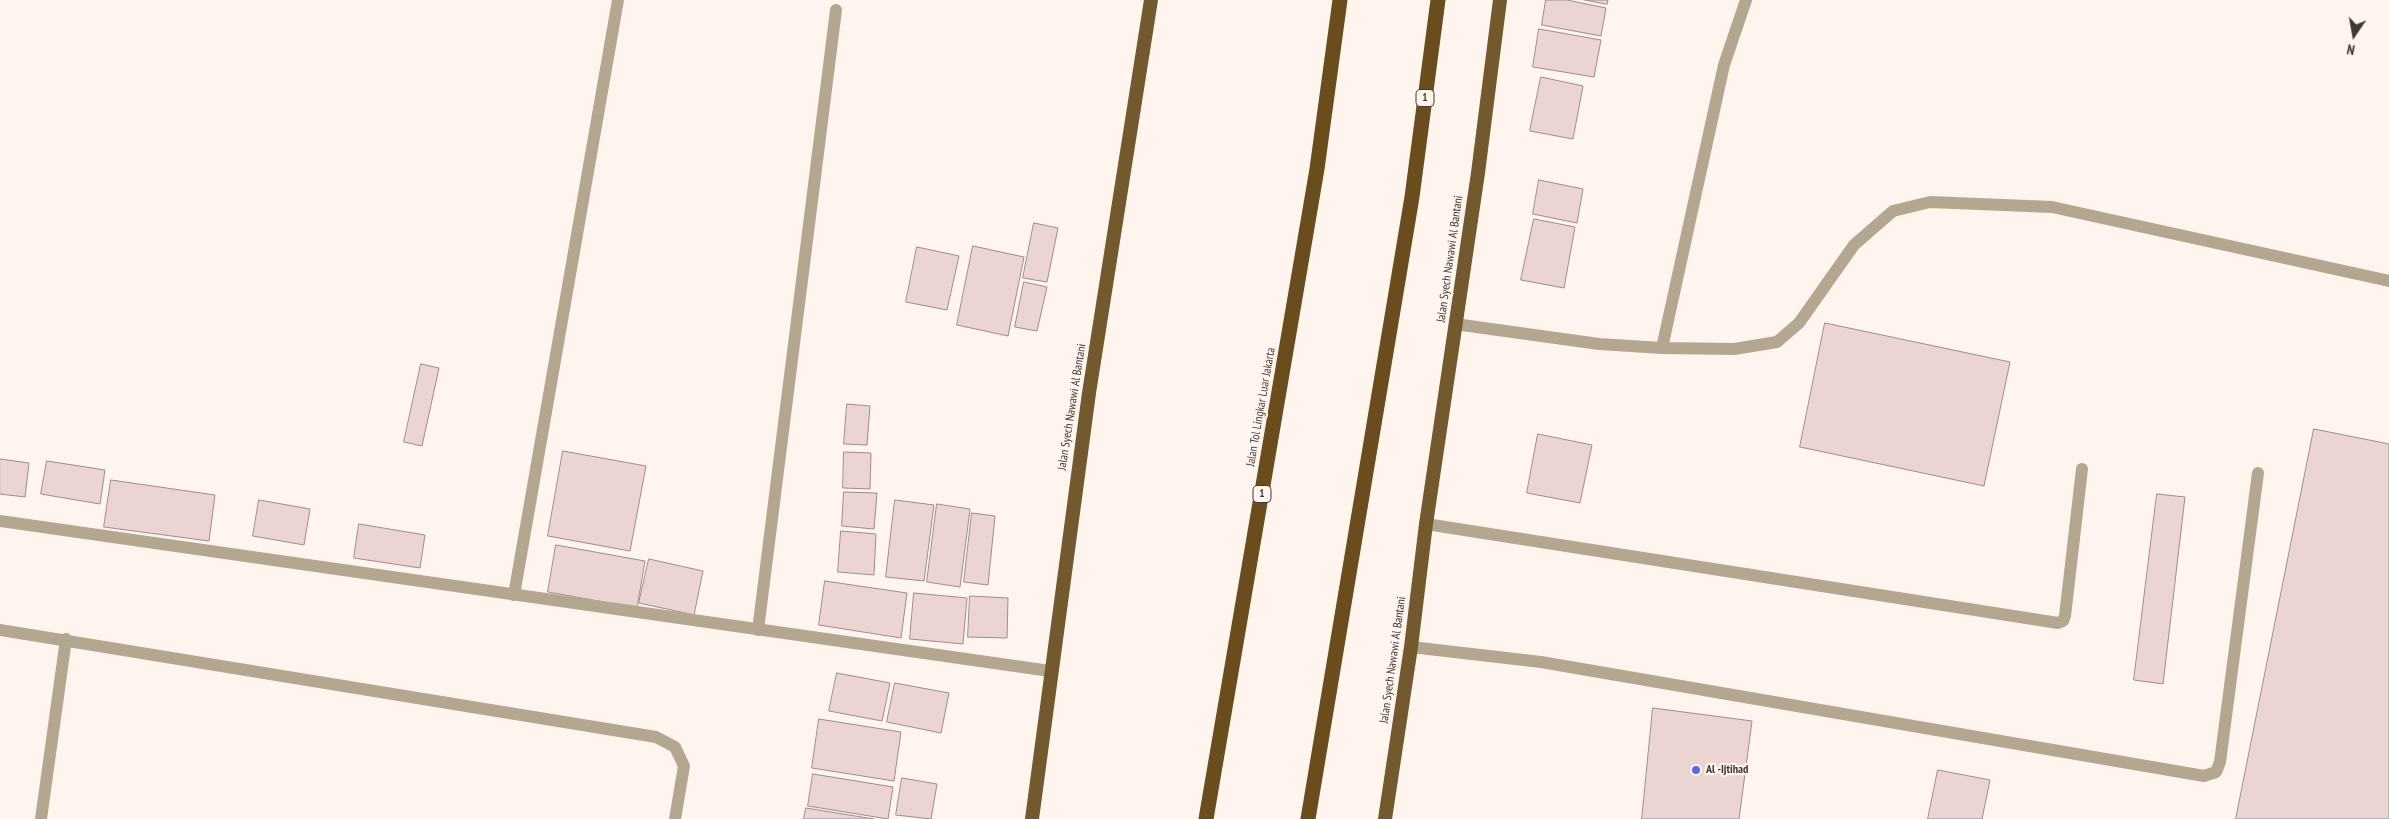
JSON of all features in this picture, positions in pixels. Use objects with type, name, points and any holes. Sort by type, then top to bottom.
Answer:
[{"type":"highway","name":"Jalan Syech Nawawi Al Bantani","points":[[1032,819],[1050,671],[1089,393],[1151,0]]},
{"type":"highway","name":"Jalan Tol Lingkar Luar Jakarta","points":[[1206,819],[1317,169],[1340,0]]},
{"type":"highway","name":"1","points":[[1308,819],[1412,197],[1438,0]]},
{"type":"highway","name":"Jalan Syech Nawawi Al Bantani","points":[[1385,819],[1412,647],[1426,524],[1456,324],[1500,0]]},
{"type":"lane","points":[[514,595],[618,0]]},
{"type":"lane","points":[[1662,348],[1724,65],[1746,0]]},
{"type":"lane","points":[[758,630],[836,10]]},
{"type":"lane","points":[[1456,324],[1599,344],[1662,348],[1734,349],[1777,342],[1800,323],[1854,245],[1893,211],[1930,202],[2052,207],[2389,281]]},
{"type":"lane","points":[[1426,524],[2058,623],[2063,621],[2065,616],[2082,468]]},
{"type":"lane","points":[[1412,647],[1541,662],[2194,775],[2210,775],[2216,772],[2220,762],[2258,473]]},
{"type":"lane","points":[[0,522],[1050,671]]},
{"type":"lane","points":[[0,630],[66,639],[656,737],[675,747],[684,766],[675,819]]},
{"type":"lane","points":[[41,819],[66,639]]},
{"type":"building","points":[[1546,0],[1567,0],[1606,8],[1601,36],[1542,25]]},
{"type":"building","points":[[1585,0],[1608,0],[1607,4]]},
{"type":"building","points":[[1539,29],[1601,40],[1594,77],[1533,67]]},
{"type":"building","points":[[1541,77],[1583,86],[1573,139],[1530,131]]},
{"type":"building","points":[[1539,180],[1583,189],[1577,223],[1533,214]]},
{"type":"building","points":[[1534,219],[1575,227],[1564,288],[1521,280]]},
{"type":"building","points":[[1034,223],[1058,228],[1047,282],[1023,278]]},
{"type":"building","points":[[973,246],[1024,257],[1008,336],[957,325]]},
{"type":"building","points":[[917,247],[959,256],[947,310],[906,302]]},
{"type":"building","points":[[1024,282],[1047,287],[1037,331],[1015,327]]},
{"type":"building","points":[[1825,323],[2010,362],[1984,486],[1800,447]]},
{"type":"building","points":[[421,364],[439,368],[422,446],[404,442]]},
{"type":"building","points":[[847,404],[870,406],[867,445],[844,444]]},
{"type":"building","points":[[2314,429],[2389,444],[2389,819],[2236,819]]},
{"type":"building","points":[[1538,434],[1592,445],[1580,503],[1527,493]]},
{"type":"building","points":[[563,451],[646,466],[630,551],[548,536]]},
{"type":"building","points":[[844,452],[871,453],[870,489],[843,488]]},
{"type":"building","points":[[0,459],[29,463],[25,497],[0,494]]},
{"type":"building","points":[[47,461],[105,470],[100,504],[41,494]]},
{"type":"building","points":[[111,480],[215,495],[209,541],[104,527]]},
{"type":"building","points":[[844,492],[877,493],[874,529],[842,526]]},
{"type":"building","points":[[2157,494],[2185,497],[2163,684],[2134,680]]},
{"type":"building","points":[[259,500],[310,509],[304,545],[253,536]]},
{"type":"building","points":[[895,500],[934,505],[924,581],[886,577]]},
{"type":"building","points":[[937,504],[970,509],[960,587],[927,582]]},
{"type":"building","points":[[972,513],[995,516],[988,585],[964,582]]},
{"type":"building","points":[[359,524],[425,535],[420,568],[354,558]]},
{"type":"building","points":[[841,531],[876,534],[874,575],[838,572]]},
{"type":"building","points":[[556,545],[645,561],[637,608],[548,592]]},
{"type":"building","points":[[649,559],[703,571],[694,615],[639,603]]},
{"type":"building","points":[[825,581],[907,593],[901,638],[819,625]]},
{"type":"building","points":[[914,593],[967,598],[963,644],[910,639]]},
{"type":"building","points":[[970,596],[1008,598],[1007,638],[968,637]]},
{"type":"building","points":[[837,673],[890,683],[882,721],[829,711]]},
{"type":"building","points":[[895,683],[949,693],[941,733],[887,722]]},
{"type":"building","name":"Al -Ijtihad","points":[[1653,708],[1752,721],[1739,819],[1642,819]]},
{"type":"building","points":[[819,719],[901,732],[894,781],[812,768]]},
{"type":"building","points":[[1938,770],[1990,780],[1982,819],[1928,819]]},
{"type":"building","points":[[813,774],[893,787],[888,819],[808,806]]},
{"type":"building","points":[[902,778],[937,784],[931,819],[896,815]]},
{"type":"building","points":[[806,808],[874,819],[804,819]]},
{"type":"place","name":"Al -Ijtihad","points":[[1696,770]]}]
